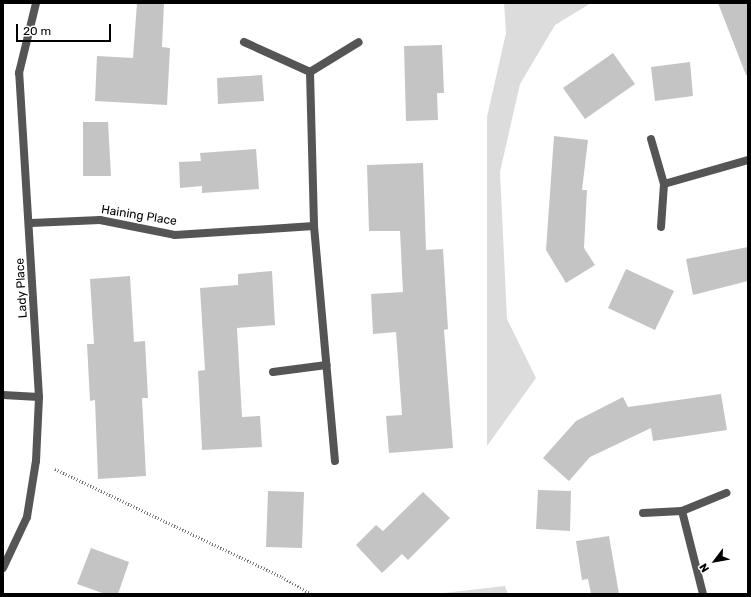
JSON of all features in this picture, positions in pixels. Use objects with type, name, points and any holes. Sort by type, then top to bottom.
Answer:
[{"type":"street","name":"Lady Place","points":[[3,568],[27,517],[36,461],[39,397],[31,223],[19,73],[36,3]]},
{"type":"street","points":[[244,42],[310,72]]},
{"type":"street","points":[[310,72],[359,42]]},
{"type":"street","points":[[310,72],[314,226],[335,461]]},
{"type":"street","points":[[651,139],[664,184],[661,227]]},
{"type":"street","points":[[664,184],[748,160]]},
{"type":"street","name":"Haining Place","points":[[31,223],[100,220],[175,234],[314,226]]},
{"type":"street","points":[[273,372],[327,365]]},
{"type":"street","points":[[3,395],[39,397]]},
{"type":"street","points":[[643,513],[682,511],[726,493]]},
{"type":"street","points":[[682,511],[702,594]]},
{"type":"path","points":[[36,461],[282,577],[310,594]]},
{"type":"shaded area","points":[[504,3],[591,3],[555,25],[520,84],[500,172],[507,319],[536,378],[487,446],[487,117],[506,33]]},
{"type":"shaded area","points":[[505,586],[508,594],[435,594]]},
{"type":"building","points":[[137,3],[164,3],[162,47],[170,48],[167,105],[95,101],[97,56],[133,58]]},
{"type":"building","points":[[718,3],[748,3],[748,75],[746,75]]},
{"type":"building","points":[[442,45],[444,93],[437,93],[438,120],[406,121],[404,46]]},
{"type":"building","points":[[613,53],[635,84],[585,119],[563,88]]},
{"type":"building","points":[[690,62],[693,96],[655,101],[651,67]]},
{"type":"building","points":[[262,75],[264,101],[218,104],[217,78]]},
{"type":"building","points":[[83,122],[108,122],[111,176],[83,176]]},
{"type":"building","points":[[554,136],[588,140],[582,190],[587,190],[584,248],[595,265],[566,283],[546,250]]},
{"type":"building","points":[[256,149],[259,189],[202,193],[202,186],[180,188],[179,162],[201,161],[200,153]]},
{"type":"building","points":[[423,163],[426,250],[443,249],[448,329],[444,330],[453,448],[389,453],[386,416],[402,415],[396,332],[373,334],[371,294],[403,292],[400,231],[369,231],[367,165]]},
{"type":"building","points":[[748,247],[748,281],[693,295],[686,259]]},
{"type":"building","points":[[626,269],[674,291],[655,330],[608,308]]},
{"type":"building","points":[[272,271],[275,325],[237,328],[242,417],[260,416],[262,447],[202,450],[198,371],[205,370],[200,288],[238,285],[238,274]]},
{"type":"building","points":[[130,276],[134,342],[145,341],[148,398],[142,398],[146,476],[98,479],[95,400],[90,401],[87,344],[94,344],[90,279]]},
{"type":"building","points":[[721,394],[727,430],[653,441],[651,428],[590,457],[569,481],[543,458],[576,421],[623,397],[628,407]]},
{"type":"building","points":[[538,490],[571,491],[570,531],[536,529]]},
{"type":"building","points":[[268,491],[304,492],[302,548],[266,547]]},
{"type":"building","points":[[423,492],[450,518],[408,560],[402,554],[382,573],[356,545],[376,525],[383,531]]},
{"type":"building","points":[[609,536],[619,594],[591,594],[588,579],[582,580],[576,541]]},
{"type":"building","points":[[91,548],[129,562],[118,594],[105,594],[77,584]]}]
